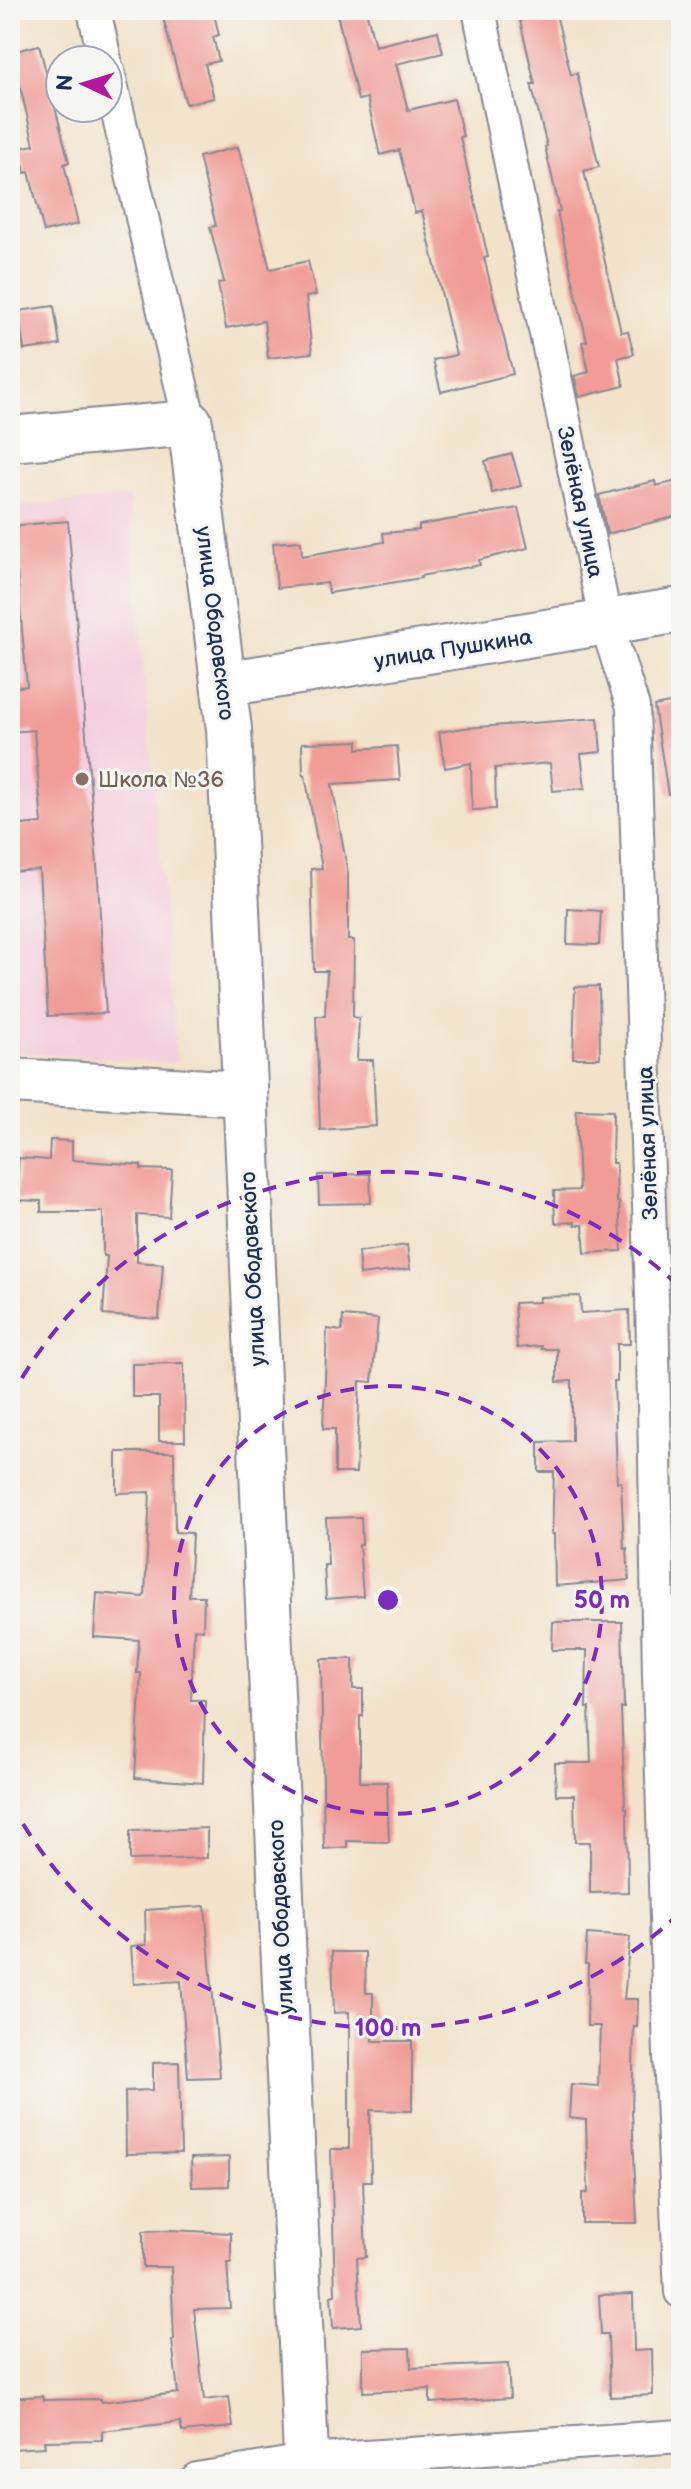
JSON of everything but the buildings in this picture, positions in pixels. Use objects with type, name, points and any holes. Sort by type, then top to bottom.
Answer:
[{"type":"street","points":[[94,10],[101,44]]},
{"type":"street","name":"Зелёная улица","points":[[479,10],[606,623],[633,707],[667,1295],[681,2292]]},
{"type":"street","name":"улица Ободовского","points":[[120,124],[190,423],[229,729],[306,2470]]},
{"type":"street","points":[[10,439],[190,423]]},
{"type":"street","name":"улица Пушкина","points":[[224,684],[681,610]]},
{"type":"street","points":[[10,1081],[244,1094]]},
{"type":"street","points":[[197,2479],[681,2436]]},
{"type":"shaded area","name":"Школа №36","points":[[129,497],[177,1063],[10,1052],[10,507]]},
{"type":"place","name":"Школа №36","points":[[82,779]]}]
